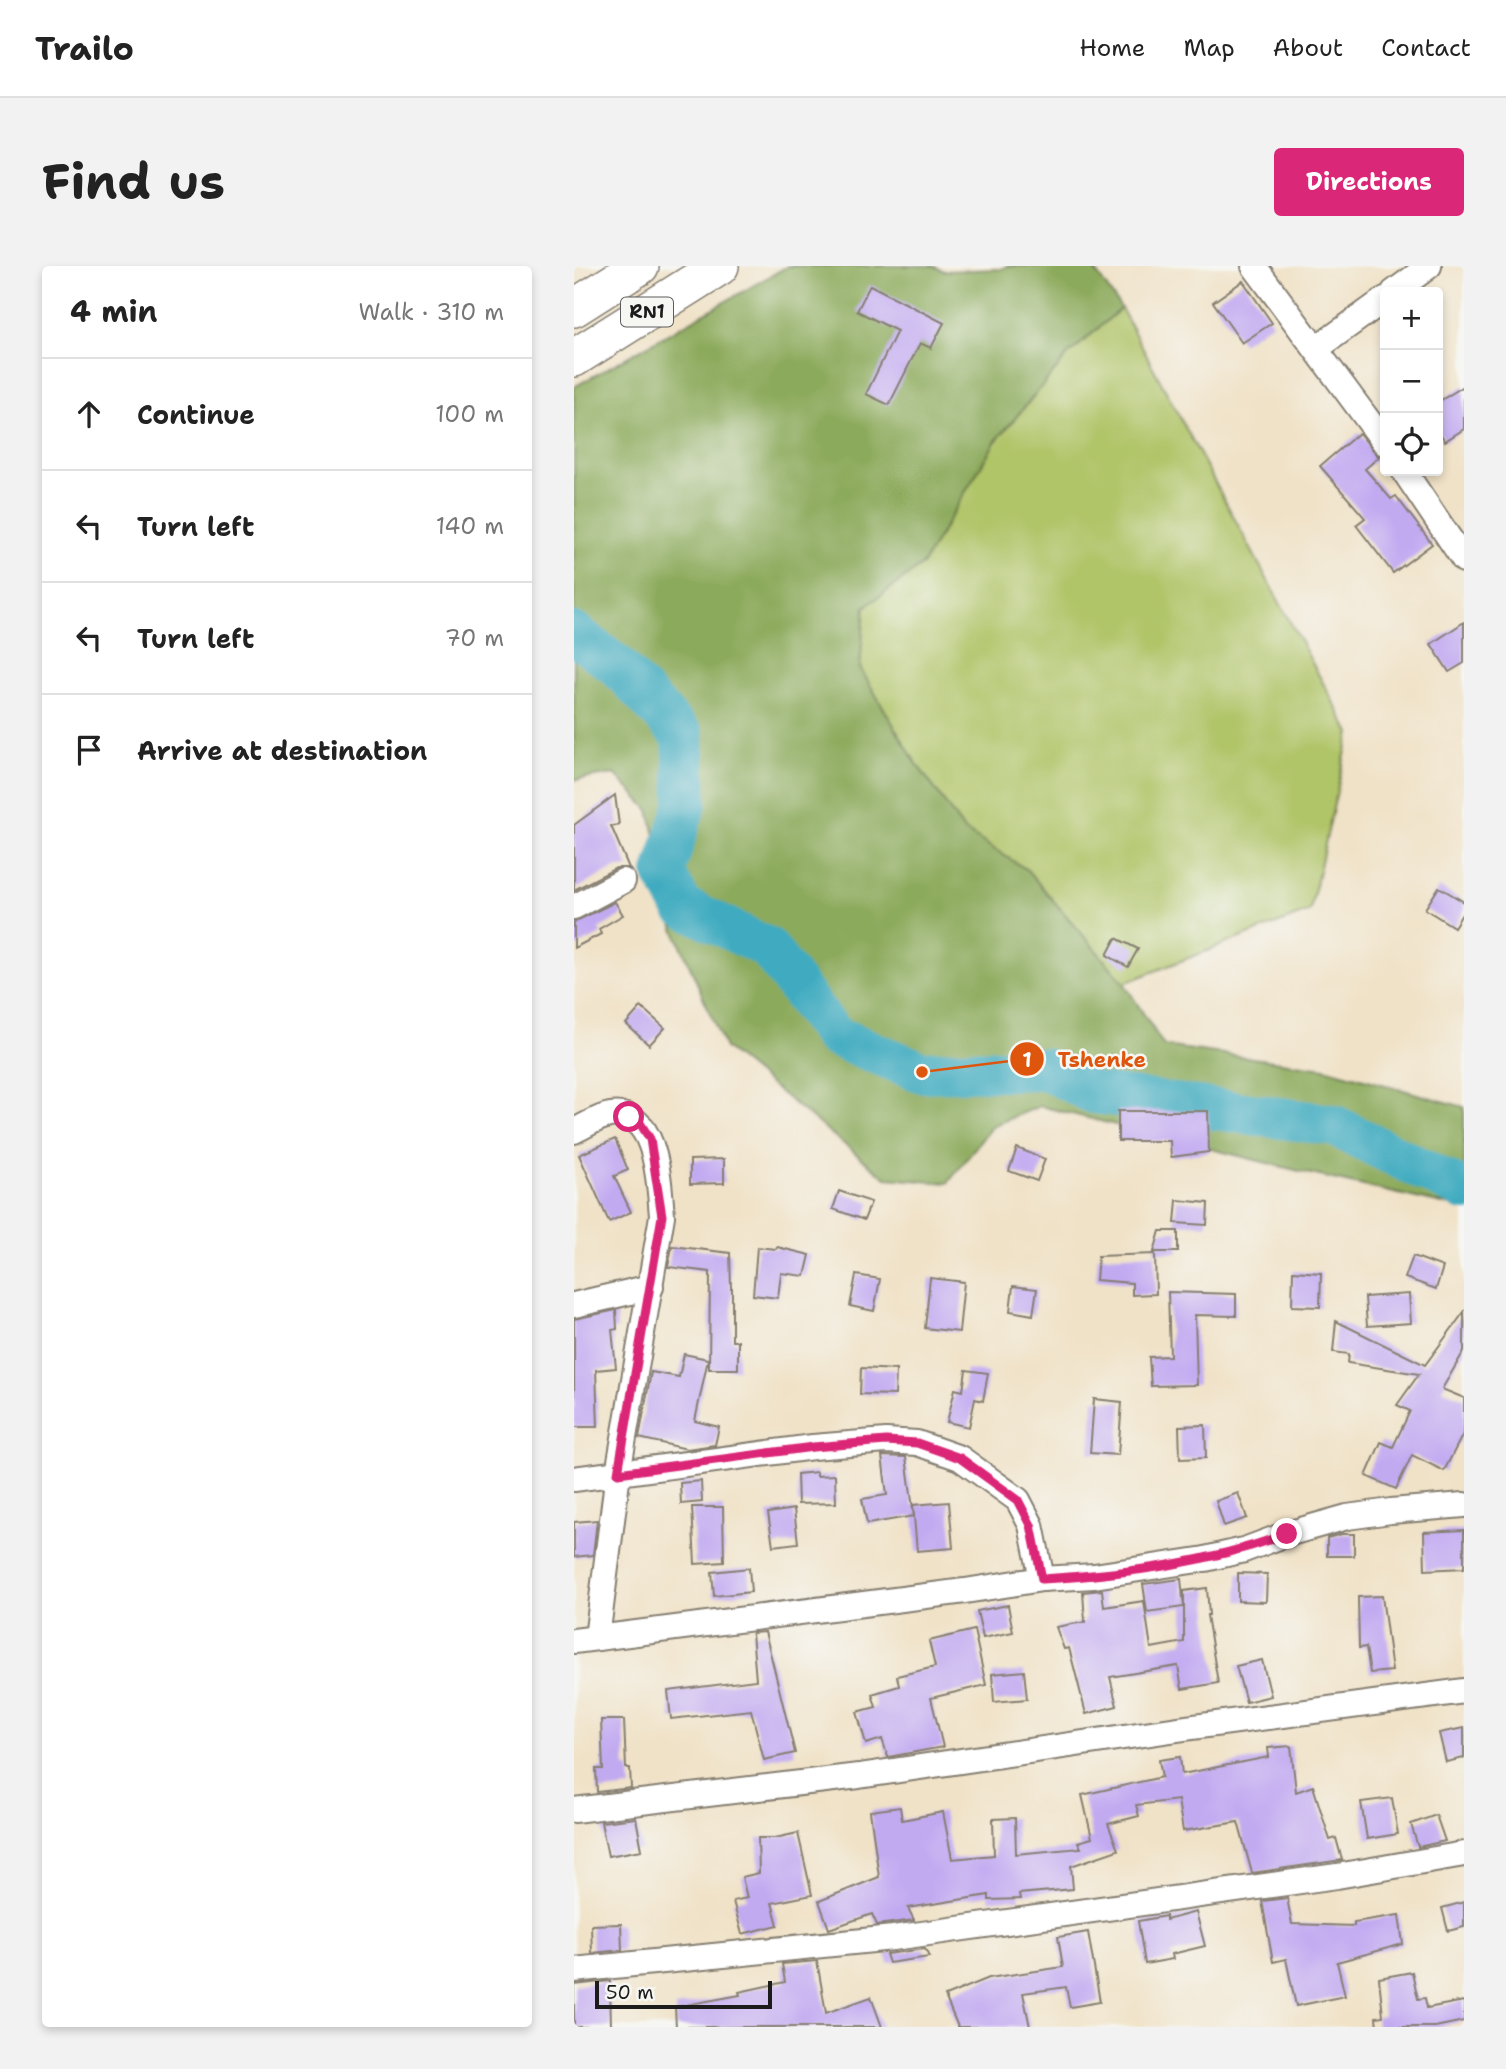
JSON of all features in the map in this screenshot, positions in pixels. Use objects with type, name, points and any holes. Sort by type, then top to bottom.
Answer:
[{"type":"highway","name":"RN1","points":[[574,308],[640,266]]},
{"type":"highway","name":"RN1","points":[[574,358],[720,266]]},
{"type":"street","points":[[1254,266],[1380,436]]},
{"type":"street","points":[[1401,287],[1430,266]]},
{"type":"street","points":[[1316,349],[1380,303]]},
{"type":"street","points":[[1407,476],[1464,560]]},
{"type":"street","points":[[574,907],[623,881]]},
{"type":"street","points":[[574,1131],[610,1115],[629,1117],[640,1123],[650,1139],[662,1216],[618,1473],[586,1639],[952,1593],[1042,1579],[1094,1576],[1205,1559],[1244,1550],[1287,1534],[1347,1517],[1464,1506]]},
{"type":"street","points":[[574,1305],[651,1287]]},
{"type":"street","points":[[574,1479],[813,1447],[886,1441],[917,1443],[960,1458],[1018,1500],[1031,1525],[1042,1579]]},
{"type":"street","points":[[574,1810],[859,1776],[1178,1729],[1464,1691]]},
{"type":"street","points":[[574,1970],[893,1938],[1337,1876],[1464,1854]]},
{"type":"green space","points":[[788,266],[933,266],[944,271],[1001,269],[1007,266],[1092,266],[1121,308],[1068,355],[995,442],[922,565],[865,607],[860,668],[914,760],[964,830],[1027,870],[1124,983],[1164,1046],[1325,1068],[1464,1107],[1464,1209],[1311,1174],[1040,1106],[992,1126],[948,1183],[886,1178],[725,1048],[668,915],[660,858],[649,810],[615,774],[574,780],[574,387]]},
{"type":"green space","points":[[1121,308],[1350,733],[1310,911],[1124,983],[1027,870],[964,830],[914,760],[860,668],[865,607],[922,565],[995,442],[1068,355]]},
{"type":"building","points":[[1243,281],[1272,323],[1242,343],[1213,302]]},
{"type":"building","points":[[870,285],[944,323],[931,348],[920,343],[889,405],[866,394],[897,331],[857,311]]},
{"type":"building","points":[[1464,386],[1464,429],[1445,441],[1443,438],[1443,399]]},
{"type":"building","points":[[1359,433],[1379,457],[1365,469],[1391,499],[1396,496],[1432,544],[1393,573],[1356,525],[1365,518],[1320,466]]},
{"type":"building","points":[[1464,622],[1464,663],[1449,672],[1431,644]]},
{"type":"building","points":[[615,795],[619,825],[611,826],[629,868],[616,868],[574,890],[574,825]]},
{"type":"building","points":[[1439,887],[1464,902],[1464,911],[1454,927],[1425,909]]},
{"type":"building","points":[[615,902],[623,915],[599,929],[601,934],[574,948],[574,922]]},
{"type":"building","points":[[1116,938],[1138,949],[1128,967],[1107,955]]},
{"type":"building","points":[[641,1007],[665,1028],[649,1045],[626,1024]]},
{"type":"building","points":[[1118,1111],[1208,1111],[1209,1152],[1171,1157],[1170,1141],[1118,1141]]},
{"type":"building","points":[[615,1139],[628,1170],[614,1176],[631,1212],[609,1222],[579,1155]]},
{"type":"building","points":[[1017,1148],[1045,1159],[1037,1181],[1009,1171]]},
{"type":"building","points":[[724,1159],[724,1183],[690,1184],[690,1160]]},
{"type":"building","points":[[839,1191],[871,1202],[864,1220],[833,1209]]},
{"type":"building","points":[[1177,1200],[1208,1203],[1207,1225],[1175,1223]]},
{"type":"building","points":[[1160,1231],[1178,1231],[1178,1252],[1154,1252]]},
{"type":"building","points":[[672,1246],[730,1253],[732,1341],[738,1341],[738,1369],[709,1369],[710,1272],[668,1267]]},
{"type":"building","points":[[757,1247],[777,1247],[810,1255],[805,1276],[781,1273],[778,1298],[753,1295]]},
{"type":"building","points":[[1155,1254],[1156,1294],[1132,1295],[1132,1283],[1096,1280],[1098,1256]]},
{"type":"building","points":[[1413,1256],[1443,1267],[1436,1289],[1405,1278]]},
{"type":"building","points":[[1293,1271],[1321,1273],[1320,1307],[1292,1306]]},
{"type":"building","points":[[856,1275],[880,1279],[874,1311],[850,1306]]},
{"type":"building","points":[[930,1278],[964,1282],[959,1332],[925,1328]]},
{"type":"building","points":[[1013,1286],[1037,1289],[1033,1315],[1010,1311]]},
{"type":"building","points":[[1168,1292],[1236,1294],[1236,1316],[1195,1315],[1197,1385],[1151,1386],[1149,1357],[1170,1356]]},
{"type":"building","points":[[1409,1294],[1411,1323],[1367,1326],[1365,1297]]},
{"type":"building","points":[[616,1310],[617,1329],[612,1330],[616,1368],[596,1370],[598,1427],[574,1427],[574,1319]]},
{"type":"building","points":[[1464,1312],[1464,1351],[1442,1389],[1464,1398],[1464,1432],[1444,1471],[1412,1455],[1396,1489],[1366,1476],[1381,1442],[1393,1447],[1410,1411],[1397,1405],[1419,1374],[1348,1363],[1349,1354],[1333,1352],[1336,1321],[1425,1365]]},
{"type":"building","points":[[684,1354],[708,1359],[695,1421],[719,1427],[715,1445],[687,1449],[639,1438],[651,1372],[679,1377]]},
{"type":"building","points":[[861,1368],[896,1370],[895,1395],[860,1394]]},
{"type":"building","points":[[966,1370],[988,1373],[983,1401],[975,1399],[969,1427],[947,1422],[955,1389],[963,1391]]},
{"type":"building","points":[[1094,1399],[1122,1402],[1118,1455],[1090,1453]]},
{"type":"building","points":[[1205,1425],[1206,1458],[1180,1459],[1179,1426]]},
{"type":"building","points":[[882,1456],[906,1457],[914,1516],[867,1524],[862,1499],[887,1495]]},
{"type":"building","points":[[817,1472],[817,1476],[835,1475],[836,1503],[798,1504],[797,1474]]},
{"type":"building","points":[[701,1481],[702,1502],[681,1504],[680,1483]]},
{"type":"building","points":[[1238,1493],[1247,1518],[1224,1526],[1216,1501]]},
{"type":"building","points":[[949,1502],[953,1548],[917,1551],[913,1505]]},
{"type":"building","points":[[692,1507],[723,1507],[724,1562],[695,1564]]},
{"type":"building","points":[[794,1509],[798,1543],[773,1546],[768,1513]]},
{"type":"building","points":[[597,1520],[593,1555],[574,1557],[574,1522]]},
{"type":"building","points":[[1464,1530],[1464,1568],[1425,1570],[1424,1532]]},
{"type":"building","points":[[1354,1534],[1354,1556],[1327,1556],[1327,1538]]},
{"type":"building","points":[[749,1568],[751,1592],[714,1596],[712,1572]]},
{"type":"building","points":[[1238,1573],[1267,1574],[1266,1602],[1238,1601]]},
{"type":"building","points":[[1181,1579],[1184,1607],[1147,1612],[1143,1584]]},
{"type":"building","points":[[1207,1588],[1207,1615],[1218,1683],[1182,1689],[1178,1666],[1110,1677],[1117,1706],[1086,1714],[1069,1648],[1064,1649],[1056,1627],[1085,1622],[1083,1592],[1102,1590],[1104,1607],[1144,1601],[1151,1648],[1184,1642],[1184,1591]]},
{"type":"building","points":[[1382,1596],[1392,1671],[1370,1673],[1366,1647],[1359,1648],[1358,1597]]},
{"type":"building","points":[[1008,1605],[1013,1632],[983,1638],[977,1611]]},
{"type":"building","points":[[974,1630],[986,1685],[931,1698],[943,1747],[888,1757],[882,1739],[866,1744],[857,1712],[876,1707],[872,1694],[899,1686],[897,1676],[935,1667],[929,1641]]},
{"type":"building","points":[[765,1632],[795,1753],[764,1760],[751,1710],[671,1719],[668,1691],[756,1680],[752,1633]]},
{"type":"building","points":[[1262,1660],[1271,1696],[1246,1702],[1236,1666]]},
{"type":"building","points":[[1024,1671],[1027,1699],[994,1702],[992,1674]]},
{"type":"building","points":[[601,1720],[624,1720],[626,1768],[630,1768],[631,1788],[597,1792],[596,1769],[603,1769]]},
{"type":"building","points":[[1464,1728],[1464,1758],[1446,1762],[1439,1733]]},
{"type":"building","points":[[1291,1746],[1296,1792],[1313,1786],[1330,1840],[1336,1838],[1342,1860],[1252,1873],[1238,1822],[1183,1831],[1178,1800],[1136,1805],[1139,1816],[1108,1824],[1118,1850],[1071,1866],[1073,1889],[1019,1894],[1020,1899],[989,1900],[989,1895],[908,1908],[914,1920],[877,1925],[872,1914],[829,1929],[819,1901],[879,1877],[870,1811],[900,1807],[902,1820],[943,1812],[952,1859],[994,1855],[993,1819],[1015,1818],[1016,1854],[1081,1848],[1078,1842],[1092,1838],[1082,1795],[1162,1777],[1159,1760],[1180,1757],[1182,1774],[1269,1757],[1268,1748]]},
{"type":"building","points":[[1392,1798],[1398,1834],[1367,1839],[1361,1802]]},
{"type":"building","points":[[1436,1815],[1445,1841],[1418,1847],[1411,1824]]},
{"type":"building","points":[[636,1818],[642,1850],[608,1856],[601,1822]]},
{"type":"building","points":[[798,1833],[812,1895],[772,1903],[778,1925],[742,1934],[733,1901],[747,1898],[742,1877],[759,1873],[758,1838],[775,1838]]},
{"type":"building","points":[[1287,1898],[1292,1924],[1354,1926],[1354,1922],[1399,1915],[1403,1944],[1337,1962],[1345,1996],[1296,2006],[1286,1959],[1273,1962],[1262,1901]]},
{"type":"building","points":[[1464,1902],[1464,1927],[1448,1931],[1442,1908]]},
{"type":"building","points":[[1196,1912],[1205,1946],[1172,1954],[1173,1959],[1145,1964],[1138,1921],[1166,1916],[1166,1920]]},
{"type":"building","points":[[621,1924],[622,1950],[592,1953],[591,1925]]},
{"type":"building","points":[[1088,1932],[1100,2002],[1070,2007],[1066,1987],[1023,1993],[1030,2027],[958,2027],[945,1996],[989,1978],[1063,1967],[1058,1937]]},
{"type":"building","points":[[925,1949],[929,1957],[889,1963],[886,1954]]},
{"type":"building","points":[[817,1961],[826,2013],[871,1997],[882,2027],[676,2027],[675,2007],[740,1995],[739,1992],[785,1982],[782,1964]]},
{"type":"building","points":[[1412,1972],[1418,1999],[1425,1998],[1427,2008],[1464,2001],[1464,2021],[1435,2027],[1377,2027],[1376,2017],[1383,2016],[1379,1978]]},
{"type":"building","points":[[610,1981],[611,2027],[574,2027],[574,1985]]},
{"type":"waterway","points":[[574,633],[617,666],[683,736],[686,803],[664,873],[683,907],[768,948],[834,1036],[922,1072],[1045,1069],[1093,1093],[1333,1125],[1464,1190]]},
{"type":"place","name":"Tshenke","points":[[922,1072]]},
{"type":"route","points":[[629,1117],[640,1123],[650,1139],[660,1189],[662,1216],[618,1473],[813,1447],[886,1441],[917,1443],[960,1458],[1018,1500],[1031,1525],[1042,1579],[1094,1576],[1205,1559],[1244,1550],[1287,1534]]}]
